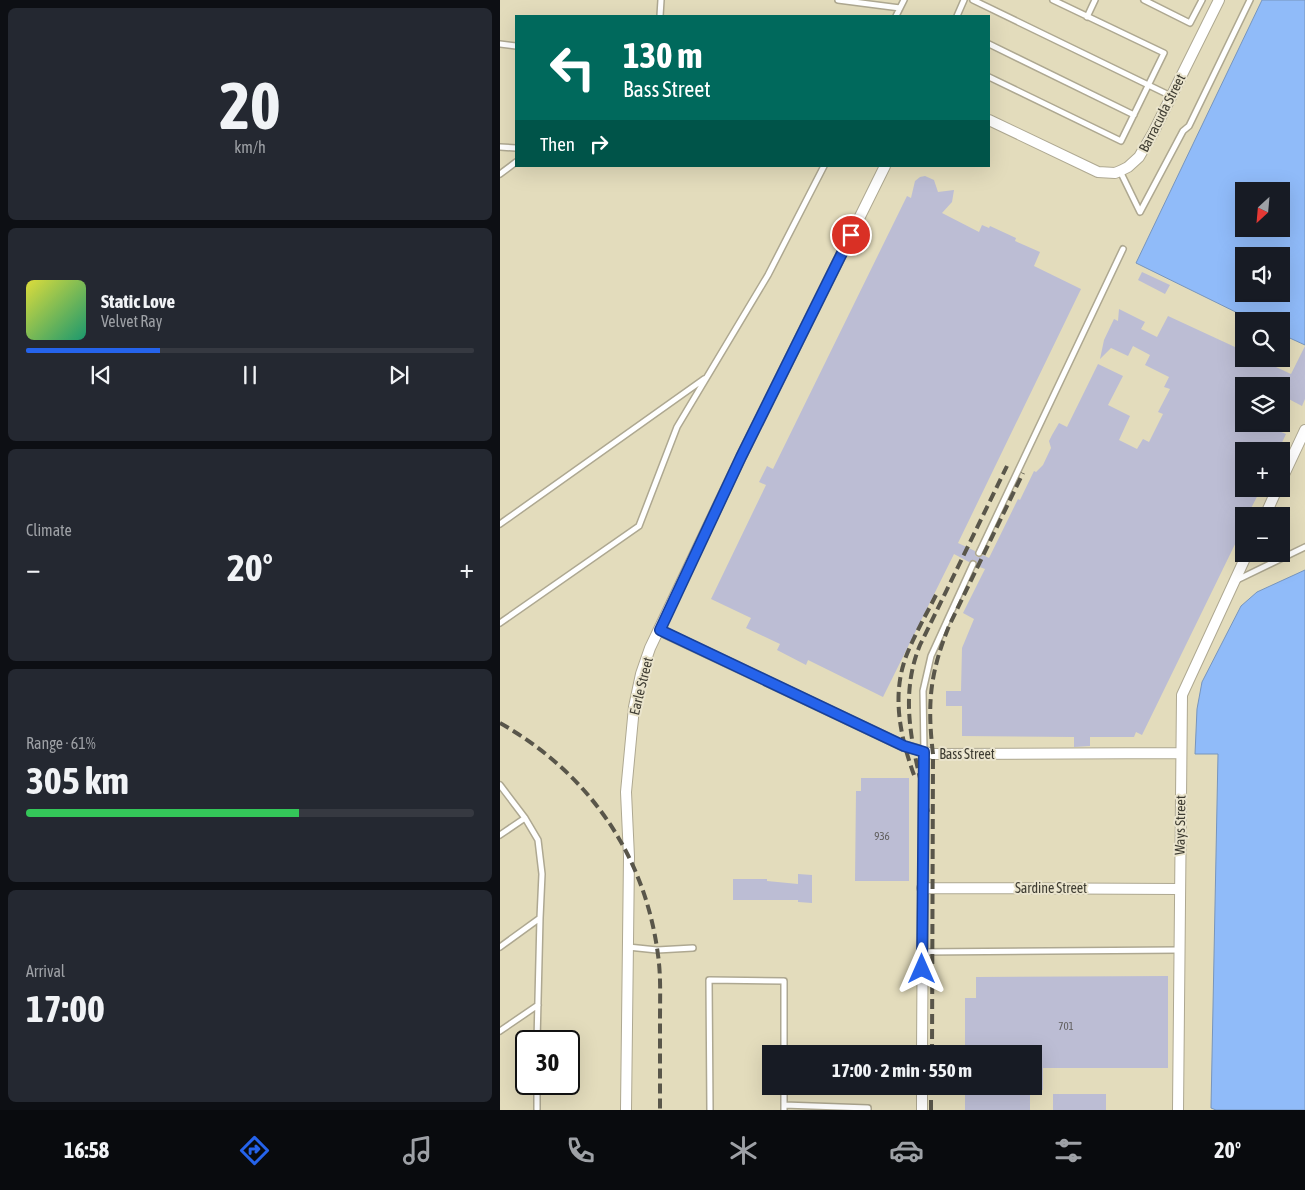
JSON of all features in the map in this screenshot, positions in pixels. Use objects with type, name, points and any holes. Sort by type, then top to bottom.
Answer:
[{"type":"street","name":"Barracuda Street","points":[[1120,171],[1128,167],[1139,157],[1219,0]]},
{"type":"street","points":[[990,120],[1098,172],[1115,173],[1120,171]]},
{"type":"street","name":"Earle Street","points":[[626,1110],[629,857],[626,792],[633,717],[641,674],[741,457],[885,167]]},
{"type":"street","points":[[1290,462],[1305,430]]},
{"type":"street","name":"Ways Street","points":[[1178,1110],[1182,695],[1243,562]]},
{"type":"street","name":"Bass Street","points":[[660,630],[904,746],[932,754],[1181,753]]},
{"type":"street","points":[[922,1045],[924,752]]},
{"type":"street","name":"Sardine Street","points":[[922,888],[1179,889]]},
{"type":"street","points":[[922,1095],[922,1110]]},
{"type":"lane","points":[[660,15],[661,0]]},
{"type":"lane","points":[[838,0],[874,3],[900,8]]},
{"type":"lane","points":[[896,15],[904,0]]},
{"type":"lane","points":[[957,15],[964,0]]},
{"type":"lane","points":[[973,0],[1171,96]]},
{"type":"lane","points":[[990,77],[1121,141],[1164,53],[1053,0]]},
{"type":"lane","points":[[1088,16],[1095,0]]},
{"type":"lane","points":[[1144,0],[1190,23],[1202,0]]},
{"type":"lane","points":[[1120,171],[1140,212],[1183,131],[1189,126],[1250,0]]},
{"type":"lane","points":[[500,44],[515,46]]},
{"type":"lane","points":[[990,44],[1134,115]]},
{"type":"lane","points":[[500,146],[515,148]]},
{"type":"lane","points":[[500,174],[515,163]]},
{"type":"lane","points":[[500,623],[639,526],[677,427],[768,275],[823,167]]},
{"type":"lane","points":[[978,553],[1122,249]]},
{"type":"lane","points":[[500,524],[706,378]]},
{"type":"lane","points":[[1293,455],[1305,448]]},
{"type":"lane","points":[[1235,581],[1305,547]]},
{"type":"lane","points":[[924,752],[923,691],[931,656],[974,564]]},
{"type":"lane","points":[[500,785],[525,818],[538,840],[542,874],[537,1030]]},
{"type":"lane","points":[[500,835],[525,818]]},
{"type":"lane","points":[[500,947],[540,918]]},
{"type":"lane","points":[[628,947],[657,950],[693,948]]},
{"type":"lane","points":[[922,952],[1179,950]]},
{"type":"lane","points":[[710,1110],[709,980],[784,981],[784,1045]]},
{"type":"lane","points":[[500,1031],[538,1005]]},
{"type":"lane","points":[[536,1110],[537,1095]]},
{"type":"lane","points":[[784,1107],[868,1108],[868,1110]]},
{"type":"shaded area","points":[[500,0],[1305,0],[1305,1110],[500,1110]]},
{"type":"water","points":[[1262,0],[1305,0],[1305,345],[1290,338],[1290,312],[1236,312],[1136,263]]},
{"type":"water","points":[[1305,570],[1305,1110],[1216,1110],[1211,1108],[1218,754],[1195,754],[1197,709],[1202,682],[1241,606],[1257,592]]},
{"type":"building","points":[[925,176],[934,180],[938,192],[954,190],[952,202],[942,213],[979,232],[982,225],[989,228],[990,226],[1016,238],[1015,241],[1040,252],[1034,266],[1081,289],[958,543],[975,551],[975,555],[978,557],[983,555],[989,558],[1034,471],[1036,472],[1043,465],[1051,448],[1049,441],[1052,435],[1059,423],[1067,427],[1098,364],[1123,376],[1108,405],[1130,416],[1119,440],[1137,449],[1143,439],[1149,442],[1163,414],[1158,412],[1170,389],[1164,387],[1169,377],[1145,365],[1150,355],[1133,346],[1128,356],[1111,348],[1100,359],[1104,340],[1114,319],[1118,321],[1119,309],[1145,322],[1141,329],[1157,337],[1168,316],[1235,347],[1235,367],[1276,367],[1291,374],[1305,346],[1305,399],[1302,406],[1290,400],[1290,377],[1235,377],[1235,432],[1281,432],[1286,434],[1282,442],[1235,442],[1235,497],[1257,497],[1252,507],[1235,507],[1235,544],[1142,735],[1136,732],[1134,737],[1090,737],[1090,746],[1074,747],[1074,737],[962,736],[962,706],[946,706],[946,691],[961,691],[962,648],[974,619],[963,613],[985,569],[977,566],[977,562],[974,560],[969,562],[954,554],[883,697],[808,660],[806,665],[777,650],[780,644],[746,628],[751,618],[711,599],[766,485],[759,482],[767,466],[773,469],[907,196],[911,198],[915,181]]},
{"type":"building","points":[[1142,272],[1170,285],[1165,294],[1138,280]]},
{"type":"building","points":[[861,778],[909,778],[909,881],[855,881],[856,791],[861,791]]},
{"type":"building","points":[[798,874],[812,875],[812,903],[798,902],[798,900],[733,900],[733,879],[767,879],[767,881],[798,884]]},
{"type":"building","points":[[1168,976],[1168,1068],[1043,1068],[1042,1090],[1042,1045],[965,1045],[965,998],[976,998],[976,977]]},
{"type":"building","points":[[1053,1094],[1106,1094],[1106,1110],[1053,1110]]},
{"type":"building","points":[[965,1095],[1030,1095],[1030,1110],[965,1110]]},
{"type":"railway","points":[[928,812],[911,728],[909,707],[913,666],[920,645],[1007,466]]},
{"type":"railway","points":[[932,1045],[933,754],[930,703],[934,674],[949,626],[1023,473]]},
{"type":"railway","points":[[914,775],[901,730],[898,700],[899,684],[907,654],[936,595]]},
{"type":"railway","points":[[500,723],[532,743],[560,766],[585,792],[607,820],[625,850],[640,883],[651,918],[659,963],[660,1110]]},
{"type":"railway","points":[[931,1095],[931,1110]]},
{"type":"route","points":[[851,235],[741,457],[660,630],[904,746],[924,752],[922,789],[922,969]]}]
